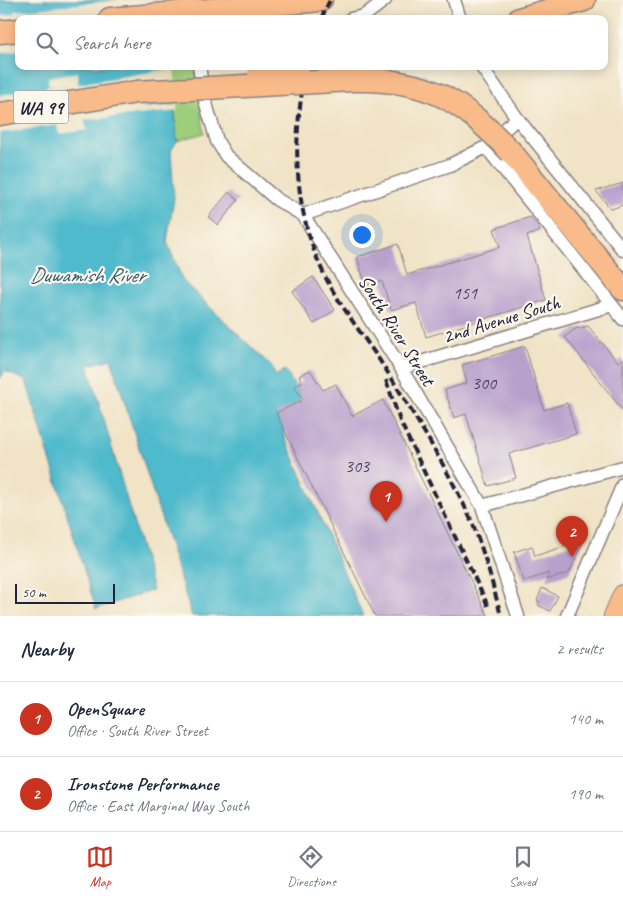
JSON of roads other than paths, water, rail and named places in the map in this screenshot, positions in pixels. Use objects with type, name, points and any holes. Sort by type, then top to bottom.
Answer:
[{"type":"highway","points":[[130,15],[211,0]]},
{"type":"highway","points":[[148,15],[321,0]]},
{"type":"highway","points":[[533,15],[584,0]]},
{"type":"highway","points":[[0,32],[15,30]]},
{"type":"highway","name":"WA 99","points":[[0,114],[274,70]]},
{"type":"highway","points":[[137,92],[384,79],[411,83],[449,98],[482,122],[511,152],[618,297]]},
{"type":"main road","points":[[614,616],[623,594]]},
{"type":"street","points":[[365,15],[385,0]]},
{"type":"street","points":[[454,0],[459,15]]},
{"type":"street","points":[[200,70],[204,97],[217,141],[226,156],[276,200],[303,214],[434,171],[486,146],[516,118]]},
{"type":"street","points":[[484,70],[516,118],[623,250]]},
{"type":"street","points":[[486,146],[618,297],[623,318]]},
{"type":"street","name":"South River Street","points":[[303,214],[401,368],[482,506],[518,616]]},
{"type":"street","name":"2nd Avenue South","points":[[401,368],[618,297]]},
{"type":"street","points":[[482,506],[623,467]]},
{"type":"street","points":[[567,616],[623,484]]},
{"type":"water","name":"Duwamish River","points":[[0,0],[199,0],[57,15],[15,15],[15,70],[171,70],[177,141],[171,151],[174,198],[167,242],[183,281],[272,367],[275,376],[285,370],[301,397],[283,433],[363,616],[192,616],[111,359],[88,365],[153,590],[96,609],[26,381],[5,371],[0,379]]},
{"type":"railway","points":[[323,15],[330,0]]},
{"type":"railway","points":[[306,70],[298,124],[297,152],[303,210],[310,237],[320,265],[333,291],[392,379],[454,485],[472,522],[501,616]]},
{"type":"railway","points":[[386,380],[400,421],[489,608]]},
{"type":"place","name":"OpenSquare","points":[[386,522]]},
{"type":"place","name":"Ironstone Performance","points":[[572,557]]}]
